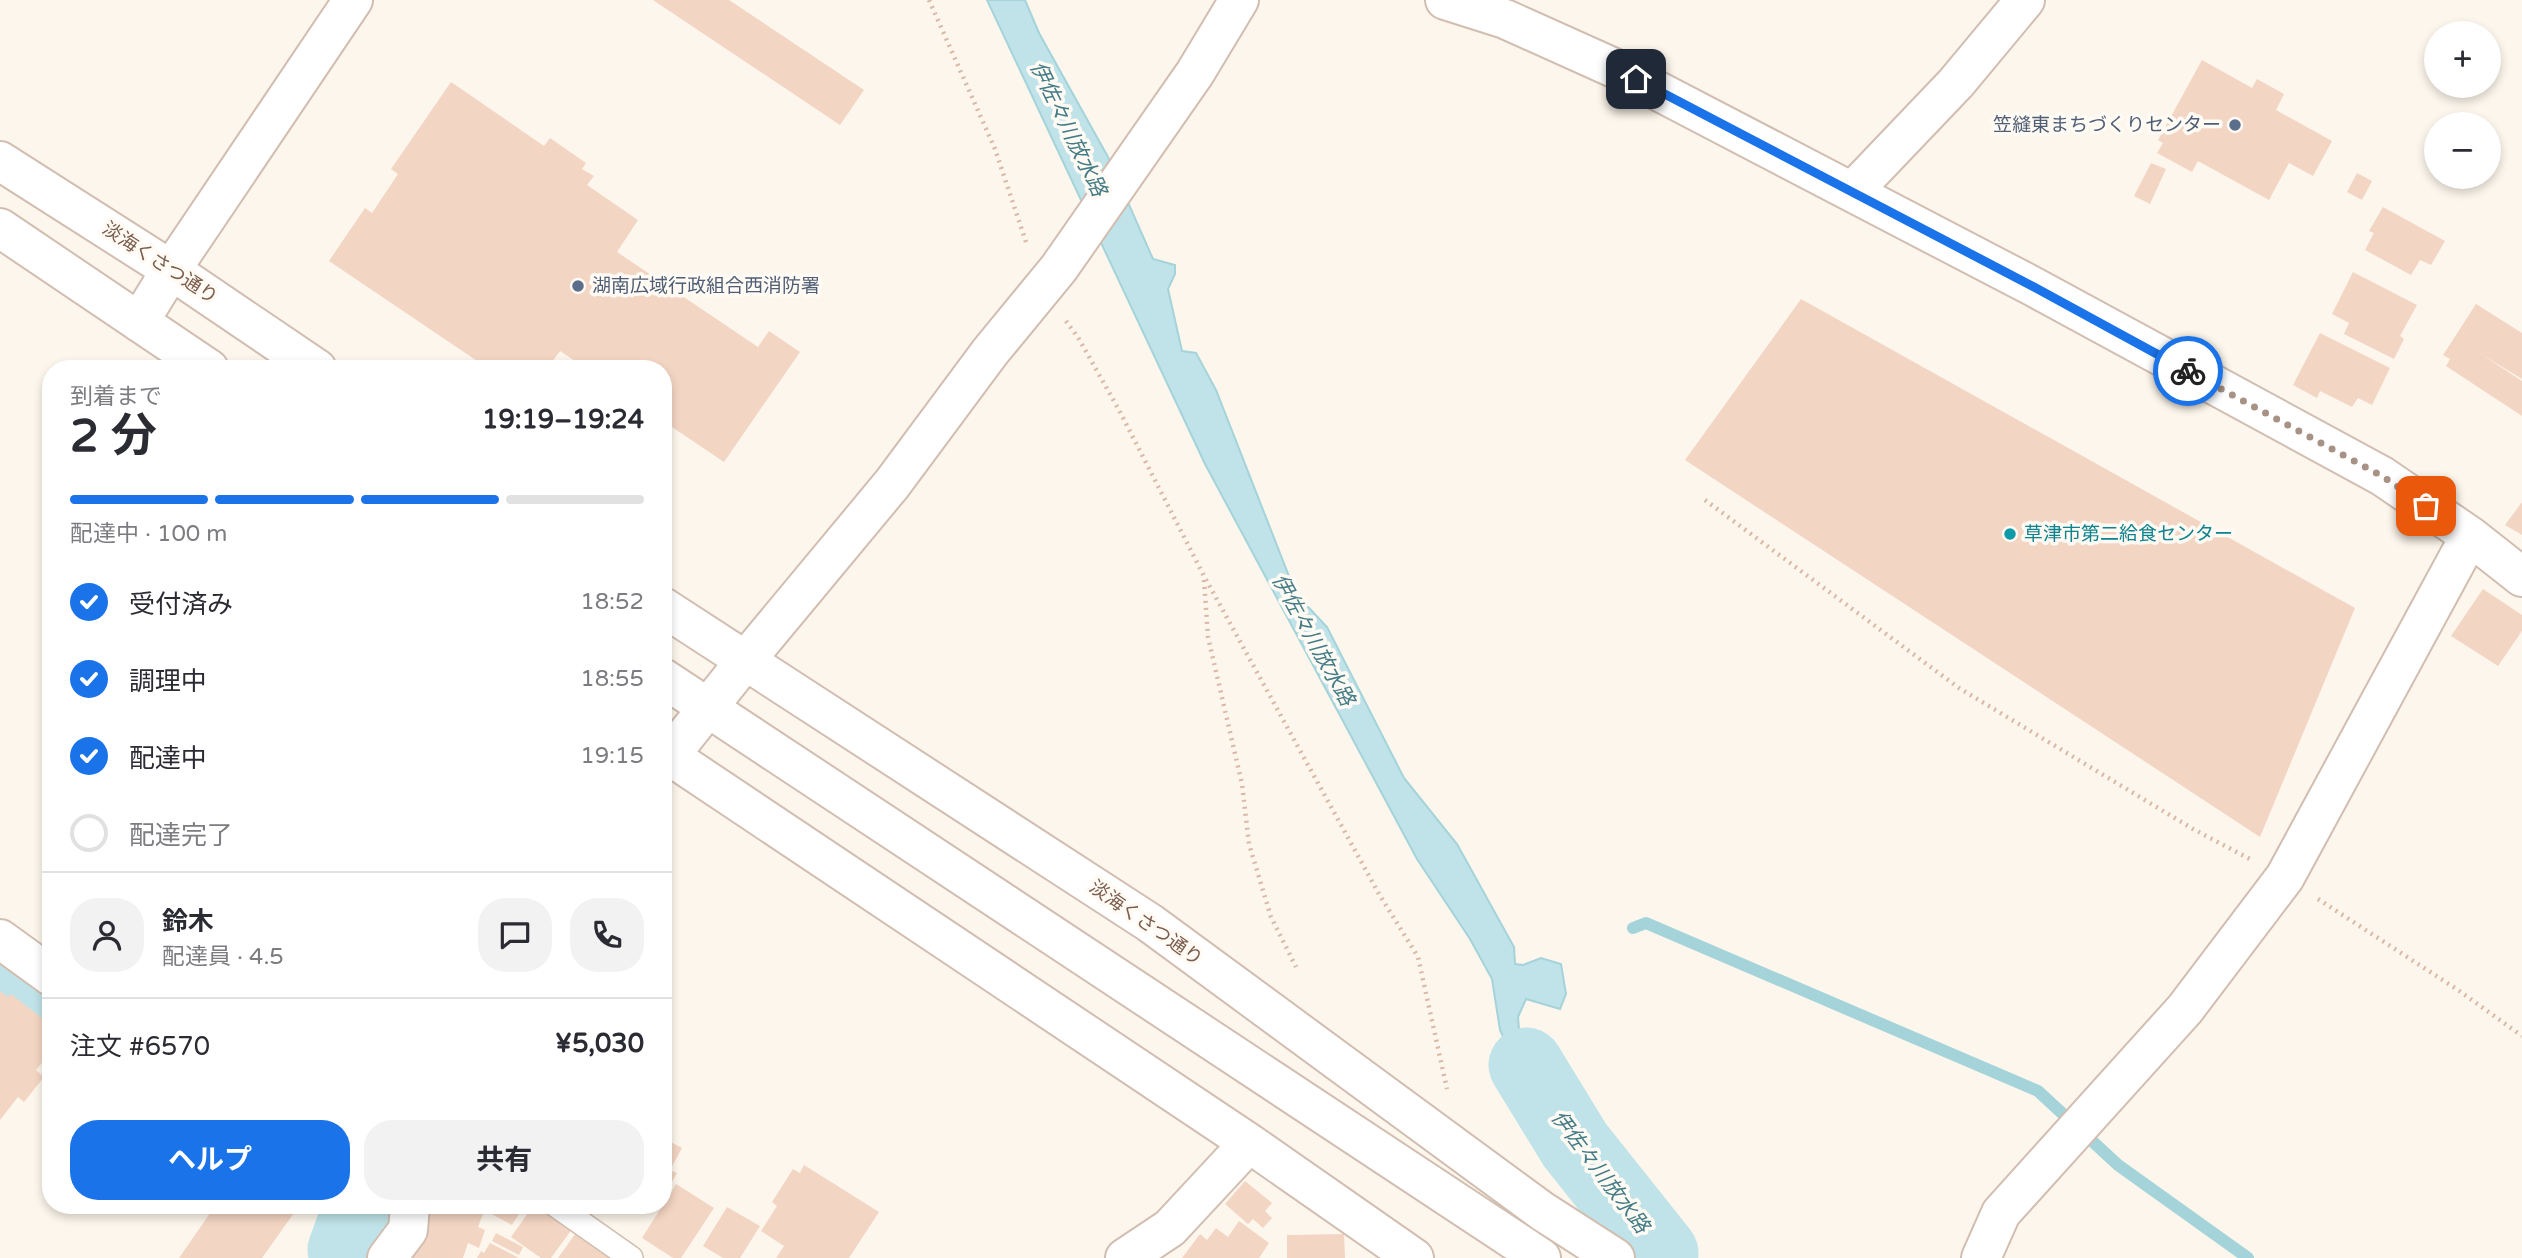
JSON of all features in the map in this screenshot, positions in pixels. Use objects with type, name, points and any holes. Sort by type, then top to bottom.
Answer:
[{"type":"street","points":[[139,322],[353,0]]},
{"type":"street","points":[[672,754],[892,484],[990,352],[1051,279],[1195,74],[1239,0]]},
{"type":"street","points":[[1445,0],[1505,19],[1614,68],[2034,287],[2382,476],[2470,536],[2522,577]]},
{"type":"street","points":[[1852,192],[1956,83],[2025,0]]},
{"type":"street","name":"淡海くさつ通り","points":[[0,161],[172,270],[304,360]]},
{"type":"street","points":[[0,228],[196,360]]},
{"type":"street","points":[[1980,1258],[2001,1213],[2185,1009],[2285,877],[2470,536]]},
{"type":"street","name":"淡海くさつ通り","points":[[672,613],[1150,923],[1542,1212],[1615,1258]]},
{"type":"street","points":[[672,684],[1541,1258]]},
{"type":"street","points":[[672,763],[1249,1143],[1414,1258]]},
{"type":"street","points":[[4,950],[42,971]]},
{"type":"street","points":[[1125,1258],[1170,1228],[1249,1143]]},
{"type":"street","points":[[387,1258],[408,1230],[409,1214]]},
{"type":"lane","points":[[568,1214],[631,1258]]},
{"type":"path","points":[[929,0],[1079,339],[1160,487],[1204,576],[1379,894],[1418,957],[1448,1091]]},
{"type":"path","points":[[1705,500],[1959,688],[2193,829],[2285,877],[2362,930],[2458,990],[2522,1036]]},
{"type":"path","points":[[1204,576],[1208,637],[1242,784],[1249,844],[1271,916],[1296,967]]},
{"type":"water","points":[[987,0],[1025,0],[1039,33],[1108,157],[1153,259],[1175,265],[1175,274],[1168,289],[1182,351],[1196,353],[1216,390],[1296,594],[1327,627],[1404,778],[1457,844],[1514,947],[1515,964],[1523,965],[1541,958],[1561,964],[1566,994],[1560,1009],[1526,999],[1518,1017],[1520,1042],[1551,1098],[1596,1161],[1567,1145],[1519,1071],[1500,1030],[1492,979],[1470,939],[1417,859],[1205,464]]},
{"type":"building","points":[[653,0],[729,0],[864,90],[840,125]]},
{"type":"building","name":"笠縫東まちづくりセンター","points":[[2202,60],[2252,88],[2257,79],[2284,94],[2276,110],[2332,141],[2313,176],[2289,163],[2269,200],[2198,161],[2192,172],[2157,153],[2163,143],[2158,140]]},
{"type":"building","points":[[451,82],[544,146],[550,138],[586,163],[582,169],[594,176],[587,185],[638,220],[617,252],[758,347],[769,331],[800,352],[724,462],[672,427],[672,360],[574,360],[560,351],[554,360],[476,360],[329,261],[365,208],[372,213],[398,174],[391,169]]},
{"type":"building","points":[[2151,163],[2166,169],[2150,204],[2134,196]]},
{"type":"building","points":[[2357,173],[2372,181],[2362,200],[2347,192]]},
{"type":"building","points":[[2383,207],[2445,241],[2431,265],[2420,260],[2411,275],[2365,250],[2374,233],[2369,231]]},
{"type":"building","points":[[2353,272],[2417,305],[2400,336],[2404,339],[2394,359],[2344,334],[2349,323],[2332,314]]},
{"type":"building","name":"草津市第二給食センター","points":[[1801,299],[2355,608],[2260,837],[1685,460]]},
{"type":"building","points":[[2476,304],[2522,333],[2522,379],[2481,354],[2522,381],[2522,416],[2446,366],[2450,359],[2443,355]]},
{"type":"building","points":[[2320,333],[2390,368],[2372,405],[2358,398],[2352,407],[2320,391],[2317,398],[2293,385]]},
{"type":"building","points":[[2522,502],[2522,535],[2505,525]]},
{"type":"building","points":[[2483,589],[2522,615],[2522,631],[2498,666],[2451,636]]},
{"type":"building","points":[[0,991],[8,997],[11,994],[42,1018],[42,1063],[36,1070],[42,1075],[42,1080],[24,1102],[18,1097],[0,1120]]},
{"type":"building","points":[[672,1143],[682,1148],[672,1166]]},
{"type":"building","points":[[804,1165],[879,1212],[849,1258],[776,1258],[784,1246],[761,1231],[777,1206],[772,1202],[793,1169],[800,1173]]},
{"type":"building","points":[[1245,1181],[1272,1203],[1265,1211],[1272,1218],[1263,1228],[1253,1219],[1248,1224],[1225,1204]]},
{"type":"building","points":[[676,1184],[714,1208],[681,1258],[673,1258],[642,1238],[657,1214],[672,1214],[672,1190]]},
{"type":"building","points":[[727,1207],[760,1226],[740,1258],[723,1258],[703,1246]]},
{"type":"building","points":[[209,1214],[293,1214],[262,1258],[179,1258]]},
{"type":"building","points":[[429,1214],[483,1214],[478,1227],[485,1230],[479,1248],[468,1243],[463,1258],[413,1258]]},
{"type":"building","points":[[492,1214],[519,1214],[512,1225]]},
{"type":"building","points":[[527,1214],[550,1214],[572,1229],[551,1258],[541,1258],[511,1237]]},
{"type":"building","points":[[1239,1221],[1269,1243],[1259,1258],[1182,1258],[1200,1234],[1207,1240],[1216,1228],[1228,1237]]},
{"type":"building","points":[[578,1230],[616,1258],[558,1258]]},
{"type":"building","points":[[496,1233],[523,1247],[519,1255],[492,1241]]},
{"type":"building","points":[[1344,1234],[1345,1258],[1287,1258],[1287,1235]]},
{"type":"building","points":[[490,1243],[519,1258],[477,1258]]},
{"type":"waterway","points":[[1633,928],[1646,923],[2038,1091],[2118,1165],[2248,1258]]},
{"type":"waterway","points":[[0,970],[42,1001]]},
{"type":"waterway","name":"伊佐々川放水路","points":[[1526,1065],[1575,1145],[1661,1253]]},
{"type":"waterway","points":[[358,1214],[345,1250],[361,1258]]},
{"type":"way so far","points":[[2188,371],[2382,476],[2426,506]]},
{"type":"place","name":"笠縫東まちづくりセンター","points":[[2235,125]]},
{"type":"place","name":"湖南広域行政組合西消防署","points":[[578,286]]},
{"type":"place","name":"草津市第二給食センター","points":[[2010,534]]},
{"type":"route","points":[[1636,79],[2034,287],[2188,371]]}]
